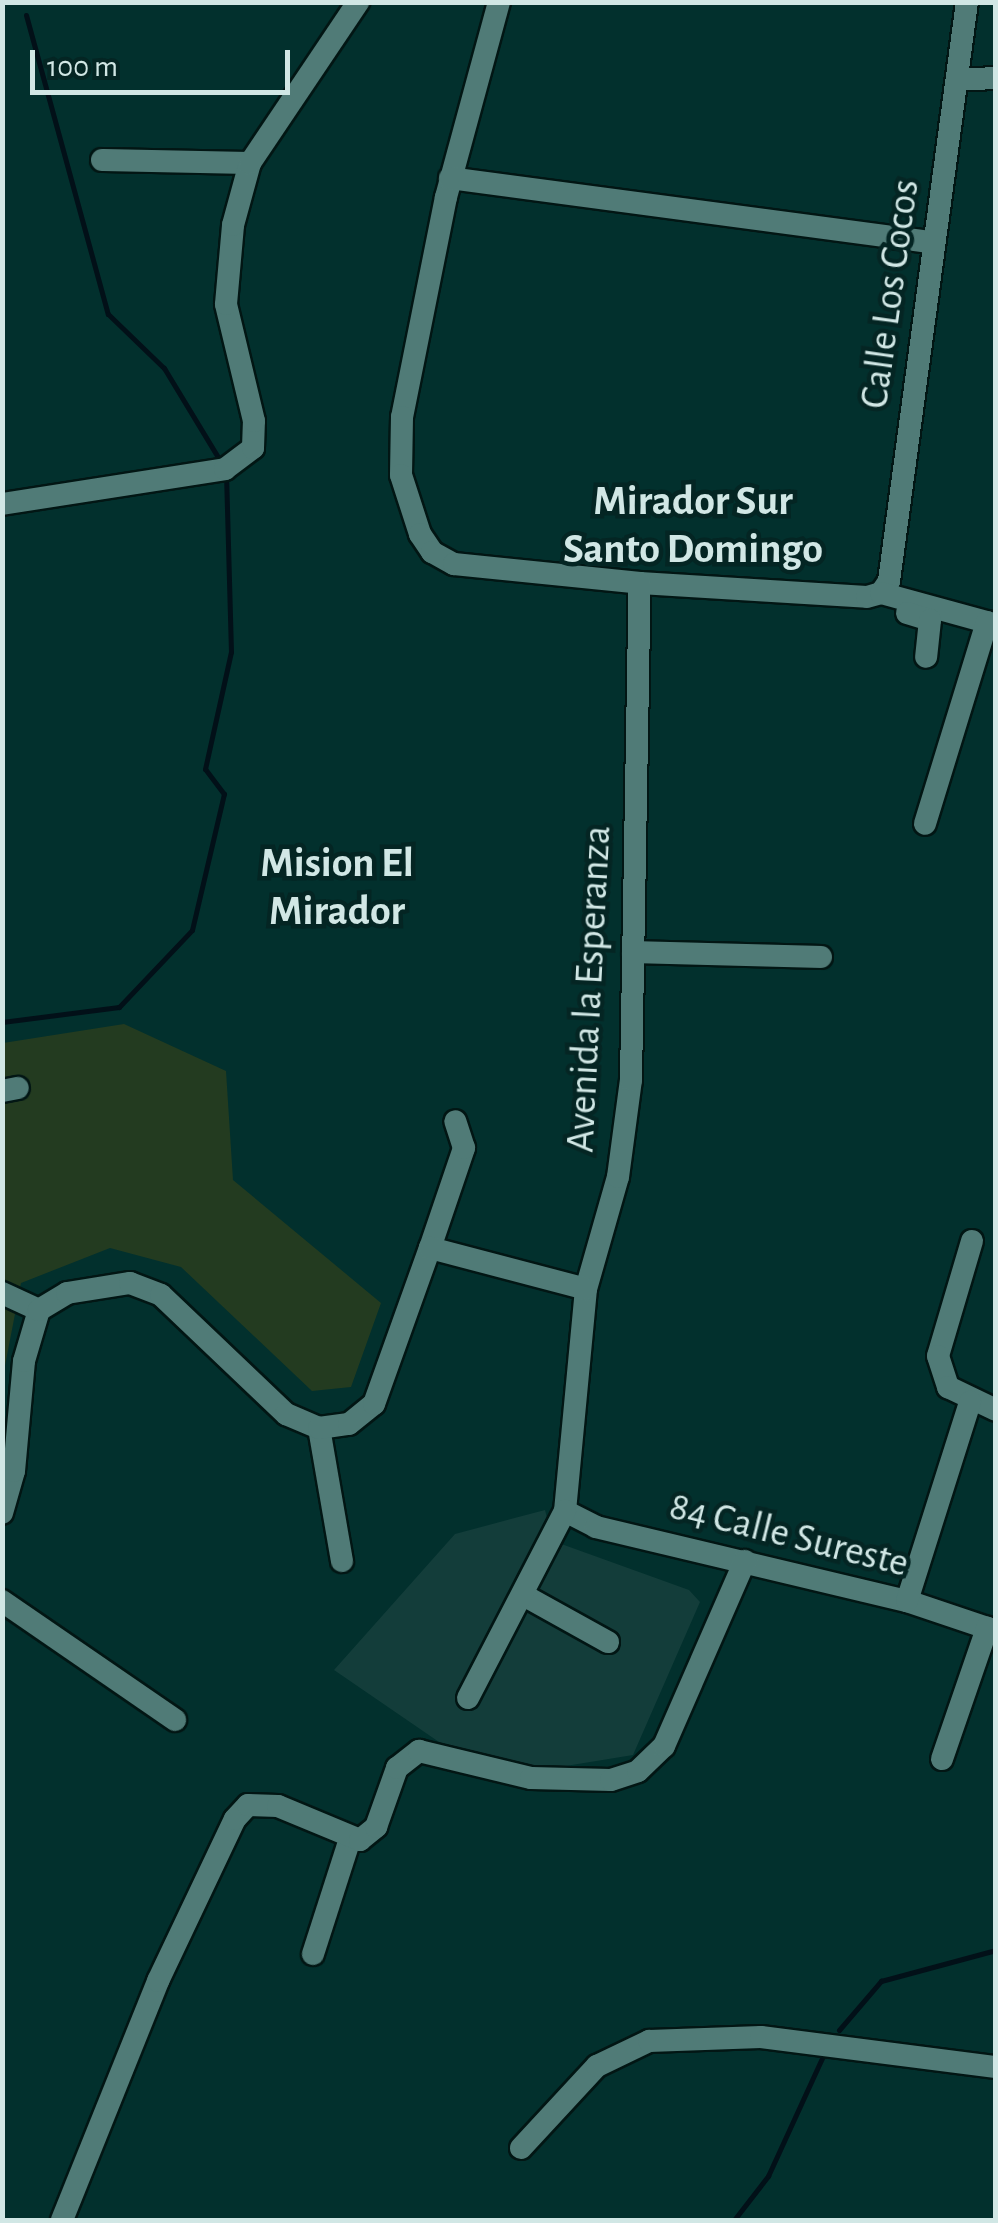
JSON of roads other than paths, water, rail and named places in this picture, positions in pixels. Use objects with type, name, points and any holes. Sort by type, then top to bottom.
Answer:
[{"type":"street","points":[[2,504],[225,469],[253,448],[254,421],[226,304],[234,224],[250,163],[358,2]]},
{"type":"street","points":[[499,2],[450,178],[402,417],[401,475],[420,534],[432,552],[454,564],[640,583],[879,594],[986,622],[925,824]]},
{"type":"street","name":"Calle Los Cocos","points":[[879,594],[889,581],[967,2]]},
{"type":"street","points":[[958,78],[996,78]]},
{"type":"street","points":[[102,160],[250,163]]},
{"type":"street","points":[[450,178],[934,243]]},
{"type":"street","name":"Avenida la Esperanza","points":[[468,1698],[525,1596],[565,1511],[586,1290],[627,1128],[640,583]]},
{"type":"street","points":[[879,594],[892,608],[930,620],[926,656]]},
{"type":"street","points":[[633,952],[820,957]]},
{"type":"street","points":[[2,1293],[39,1310],[100,1284],[130,1284],[161,1296],[286,1414],[319,1428],[349,1424],[374,1404],[430,1248],[464,1148],[455,1121]]},
{"type":"street","points":[[972,1241],[938,1356],[948,1386],[970,1402],[996,1410]]},
{"type":"street","points":[[430,1248],[586,1290]]},
{"type":"street","points":[[2,1513],[14,1471],[24,1361],[39,1310]]},
{"type":"street","points":[[906,1601],[970,1402]]},
{"type":"street","points":[[319,1428],[342,1560]]},
{"type":"street","name":"84 Calle Sureste","points":[[565,1511],[596,1527],[906,1601],[991,1629]]},
{"type":"street","points":[[62,2220],[158,1981],[235,1818],[248,1805],[262,1802],[350,1839],[370,1837],[397,1768],[419,1751],[531,1778],[611,1780],[638,1771],[664,1746],[745,1561]]},
{"type":"street","points":[[525,1596],[608,1642]]},
{"type":"street","points":[[2,1601],[176,1720]]},
{"type":"street","points":[[942,1759],[991,1629]]},
{"type":"street","points":[[314,1954],[350,1839]]},
{"type":"street","points":[[521,2148],[597,2066],[649,2041],[761,2036],[996,2067]]},
{"type":"waterway","points":[[26,15],[108,314],[164,368],[221,462]]},
{"type":"waterway","points":[[2,1022],[119,1007],[192,930],[224,794],[205,769],[231,652],[226,477]]},
{"type":"waterway","points":[[839,2030],[881,1981],[996,1950]]},
{"type":"waterway","points":[[734,2220],[768,2176],[823,2056]]},
{"type":"district","name":"Mirador Sur Santo Domingo","points":[[693,525]]},
{"type":"district","name":"Mision El Mirador","points":[[337,887]]}]
